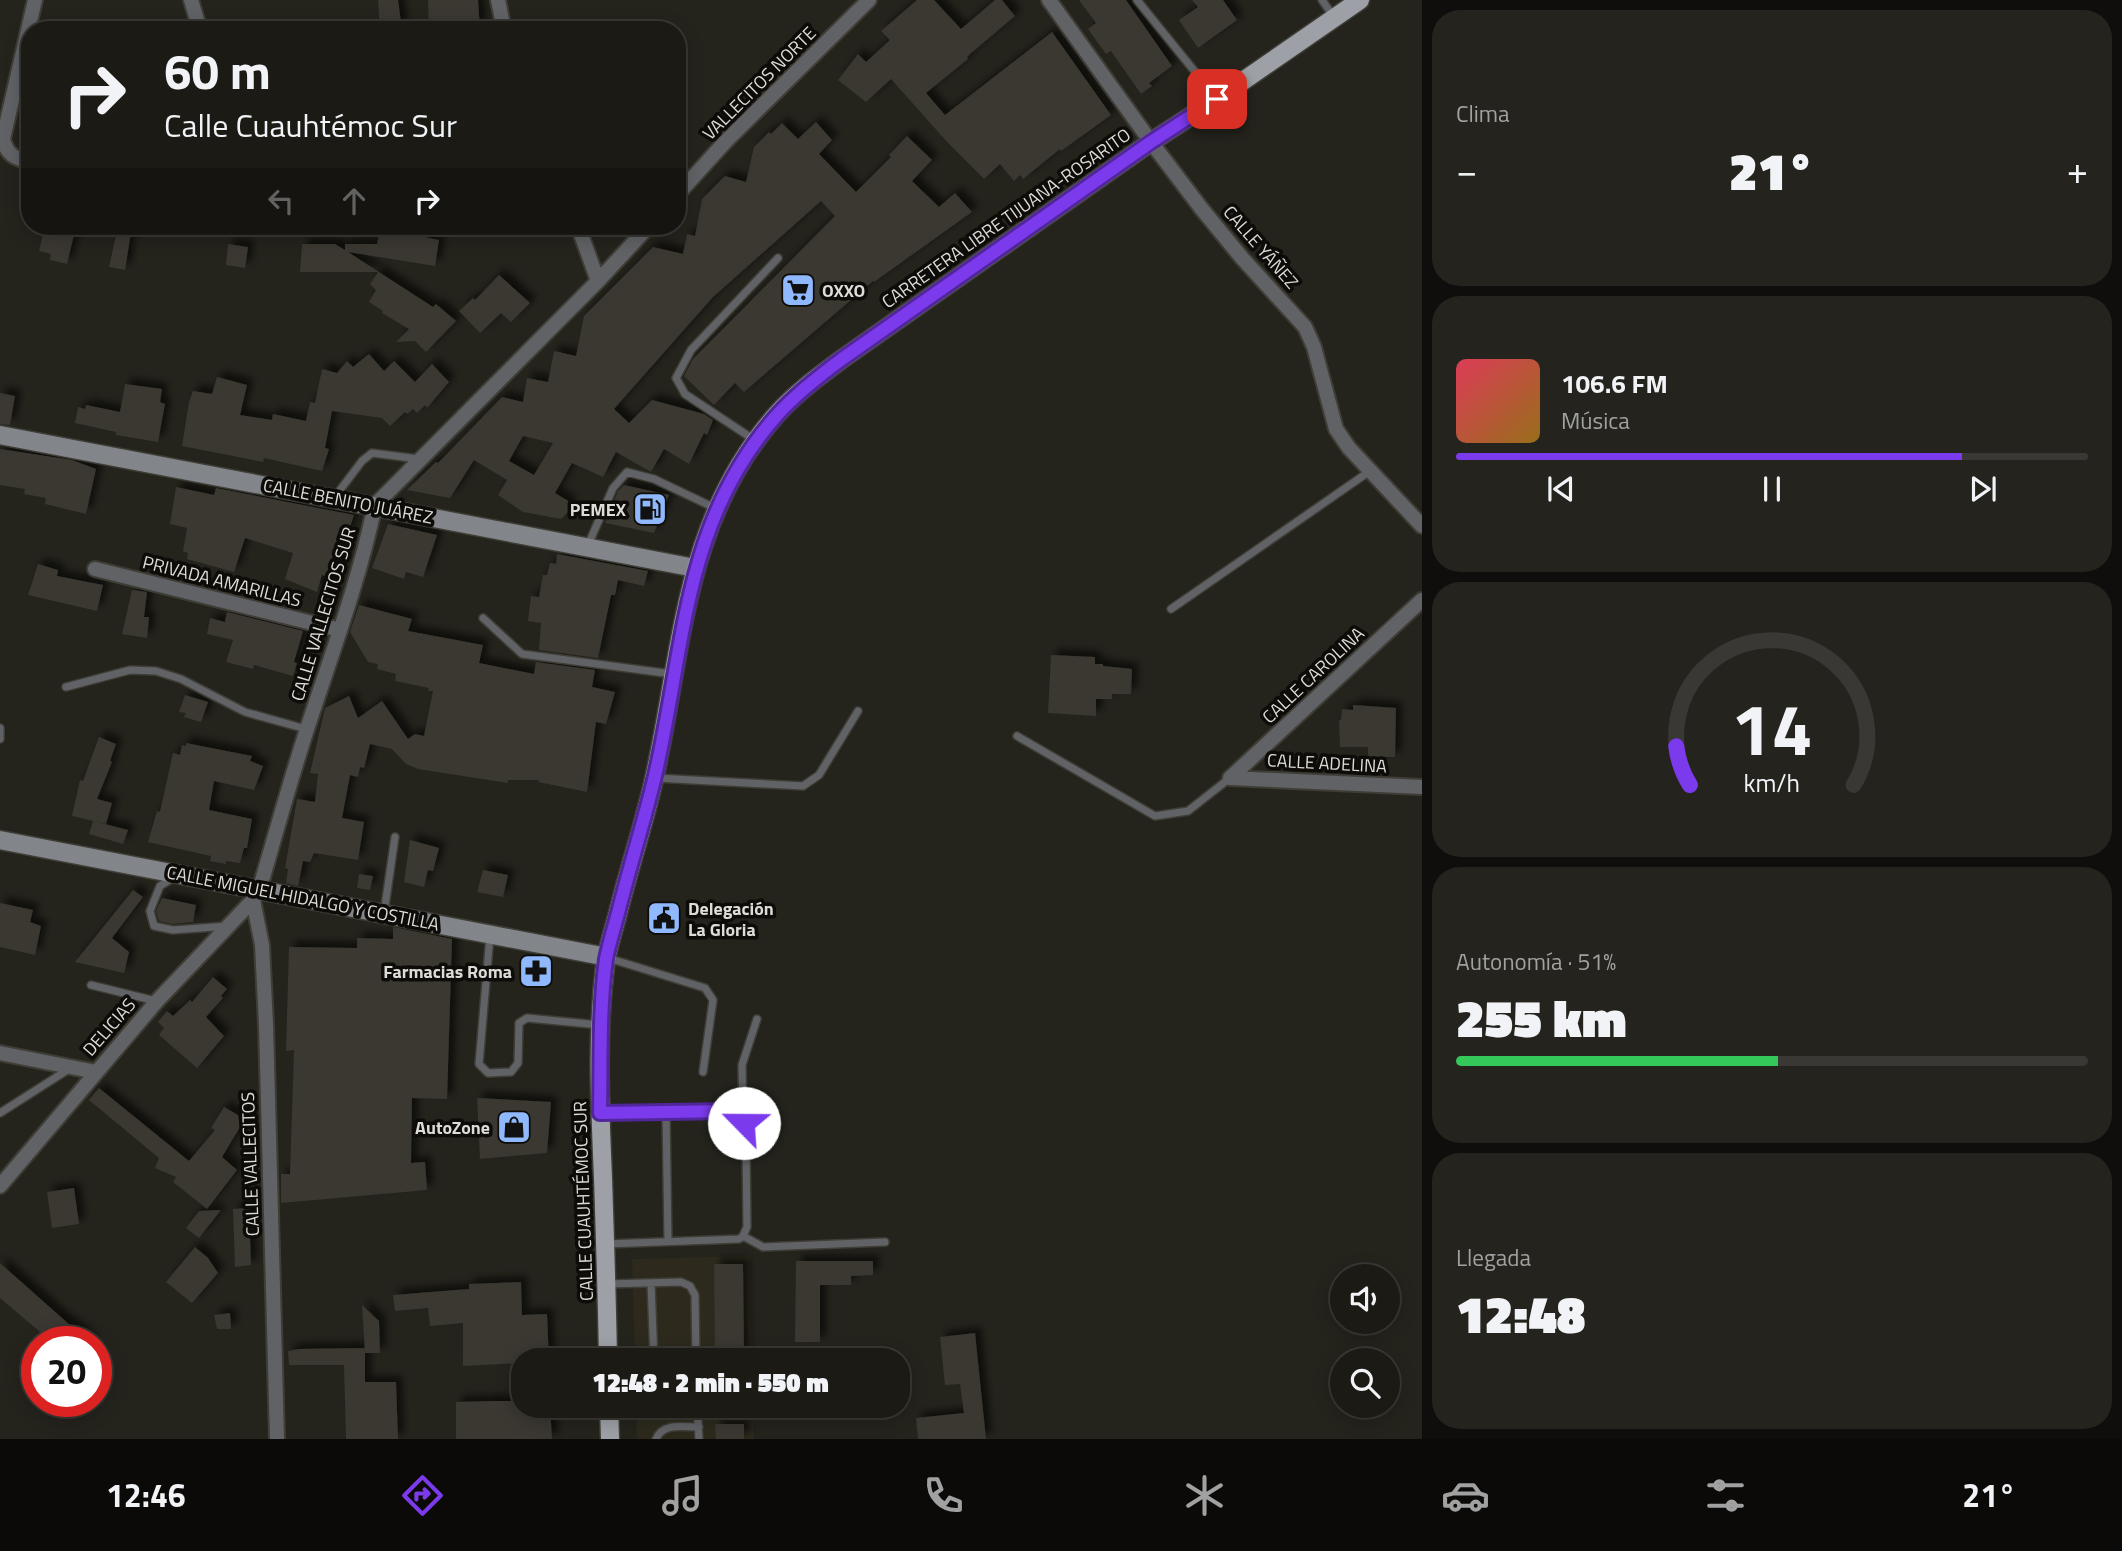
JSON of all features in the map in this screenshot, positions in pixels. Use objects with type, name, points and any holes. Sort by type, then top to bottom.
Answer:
[{"type":"main road","name":"CARRETERA LIBRE TIJUANA-ROSARITO","points":[[607,957],[654,778],[695,568],[707,531],[731,482],[776,416],[798,393],[842,359],[1151,142],[1360,0]]},
{"type":"main road","name":"CALLE CUAUHTÉMOC SUR","points":[[607,957],[601,1025],[600,1113],[608,1348]]},
{"type":"main road","points":[[609,1418],[610,1439]]},
{"type":"street","points":[[30,21],[35,0]]},
{"type":"street","points":[[191,0],[197,21]]},
{"type":"street","points":[[498,0],[502,21]]},
{"type":"street","name":"VALLECITOS NORTE","points":[[686,185],[726,141],[869,0]]},
{"type":"street","name":"CALLE YÁÑEZ","points":[[1049,0],[1151,142],[1242,258],[1305,327],[1314,347],[1336,429],[1349,448],[1422,526]]},
{"type":"street","points":[[21,61],[3,139],[6,151],[15,159],[21,160]]},
{"type":"street","points":[[581,235],[598,281]]},
{"type":"street","points":[[375,505],[641,235]]},
{"type":"street","name":"CALLE BENITO JUÁREZ","points":[[0,435],[695,568]]},
{"type":"street","name":"CALLE VALLECITOS SUR","points":[[256,895],[367,542],[375,505]]},
{"type":"street","name":"PRIVADA AMARILLAS","points":[[95,569],[340,630]]},
{"type":"street","name":"CALLE CAROLINA","points":[[1230,778],[1422,600]]},
{"type":"street","name":"CALLE ADELINA","points":[[1230,778],[1422,787]]},
{"type":"street","name":"CALLE MIGUEL HIDALGO Y COSTILLA","points":[[0,840],[179,875],[256,895],[384,914],[607,957]]},
{"type":"street","name":"DELICIAS","points":[[0,1185],[157,1001],[256,895]]},
{"type":"street","name":"CALLE VALLECITOS","points":[[256,895],[266,1025],[277,1439]]},
{"type":"street","points":[[0,1053],[96,1072]]},
{"type":"lane","points":[[1137,0],[1217,99]]},
{"type":"lane","points":[[1322,0],[1334,18]]},
{"type":"lane","points":[[756,442],[685,394],[676,378],[691,350],[778,258]]},
{"type":"lane","points":[[334,498],[362,461],[372,453],[420,459]]},
{"type":"lane","points":[[1171,609],[1370,471]]},
{"type":"lane","points":[[587,547],[613,488],[626,472],[654,479],[717,509]]},
{"type":"lane","points":[[483,618],[522,654],[672,675]]},
{"type":"lane","points":[[66,687],[130,670],[156,671],[181,679],[245,712],[307,729]]},
{"type":"lane","points":[[654,778],[803,786],[819,775],[858,711]]},
{"type":"lane","points":[[0,728],[0,739]]},
{"type":"lane","points":[[1017,736],[1155,816],[1188,811],[1230,778]]},
{"type":"lane","points":[[384,914],[394,837]]},
{"type":"lane","points":[[179,875],[160,886],[150,911],[154,926],[173,930],[228,926]]},
{"type":"lane","points":[[491,934],[479,1064],[488,1073],[510,1072],[518,1063],[519,1023],[527,1018],[601,1025]]},
{"type":"lane","points":[[607,957],[705,988],[713,1000],[704,1072]]},
{"type":"lane","points":[[91,985],[157,1001]]},
{"type":"lane","points":[[605,1244],[734,1241],[743,1236],[747,1227],[742,1065],[757,1019]]},
{"type":"lane","points":[[0,1112],[72,1067]]},
{"type":"lane","points":[[600,1113],[731,1111],[743,1118]]},
{"type":"lane","points":[[666,1112],[668,1241]]},
{"type":"lane","points":[[743,1236],[763,1247],[885,1242]]},
{"type":"lane","points":[[606,1284],[681,1282],[690,1286],[693,1290],[695,1348]]},
{"type":"lane","points":[[651,1283],[654,1348]]},
{"type":"lane","points":[[698,1418],[699,1439]]},
{"type":"lane","points":[[656,1439],[659,1433],[668,1427],[699,1427]]},
{"type":"shaded area","points":[[749,1256],[752,1348],[635,1348],[632,1259]]},
{"type":"shaded area","points":[[636,1418],[753,1418],[754,1439],[637,1439]]},
{"type":"building","points":[[378,0],[398,0],[401,21],[379,21]]},
{"type":"building","points":[[428,0],[478,0],[479,21],[429,21]]},
{"type":"building","points":[[917,0],[934,0],[961,29],[995,0],[1002,0],[1015,16],[926,93],[945,115],[1052,32],[1111,115],[1061,151],[1060,149],[1023,179],[1020,175],[1014,181],[1000,164],[984,179],[891,79],[866,102],[838,80],[858,54],[866,62],[890,40],[881,31]]},
{"type":"building","points":[[1079,0],[1126,0],[1172,66],[1149,83],[1152,86],[1141,94],[1111,51],[1106,54],[1088,29],[1096,23]]},
{"type":"building","points":[[1192,0],[1223,0],[1237,20],[1198,48],[1179,20],[1198,7]]},
{"type":"building","points":[[816,122],[832,140],[819,154],[856,192],[891,157],[889,155],[907,136],[932,160],[912,181],[939,207],[955,193],[972,212],[873,281],[744,392],[735,383],[714,405],[684,376],[693,359],[835,216],[821,201],[713,297],[614,409],[629,423],[652,400],[704,414],[713,420],[689,464],[664,449],[651,472],[616,452],[603,477],[572,463],[555,493],[570,502],[568,505],[572,508],[561,519],[523,512],[498,495],[507,480],[474,460],[450,498],[407,490],[438,463],[502,397],[523,402],[527,378],[548,382],[554,351],[576,356],[584,316],[653,247],[683,254],[687,234],[695,236],[702,199],[725,176],[746,182],[754,147],[769,132],[771,134],[782,123],[798,139]],"holes":[[[523,436],[553,443],[534,475],[509,461]]]},
{"type":"building","points":[[43,235],[74,235],[67,264],[50,260],[51,254],[39,251]]},
{"type":"building","points":[[116,235],[131,235],[125,270],[109,267]]},
{"type":"building","points":[[379,235],[415,235],[439,240],[435,266],[348,252],[433,307],[436,304],[456,321],[426,352],[415,341],[396,342],[409,329],[369,302],[376,290],[370,284],[378,272],[300,272],[302,244],[335,244],[345,250],[345,244],[377,244]]},
{"type":"building","points":[[228,244],[248,247],[245,268],[226,265]]},
{"type":"building","points":[[499,275],[530,303],[511,322],[501,313],[480,333],[459,311],[473,298],[475,300]]},
{"type":"building","points":[[369,354],[384,371],[394,361],[415,382],[432,364],[449,382],[427,408],[425,405],[417,413],[413,409],[407,414],[405,412],[390,426],[382,418],[332,411],[325,448],[329,449],[322,471],[264,458],[263,462],[182,446],[193,391],[212,394],[217,377],[247,385],[240,415],[272,420],[273,414],[306,421],[310,402],[315,403],[322,369],[337,373],[347,361],[353,367]]},
{"type":"building","points":[[125,384],[162,389],[160,402],[165,404],[158,442],[116,435],[116,432],[75,423],[78,407],[85,409],[86,405],[120,412]]},
{"type":"building","points":[[0,393],[15,396],[10,425],[0,424]]},
{"type":"building","points":[[0,449],[72,460],[96,469],[86,514],[45,504],[46,498],[24,494],[25,489],[0,485]]},
{"type":"building","points":[[624,485],[669,495],[654,533],[605,523],[618,491]]},
{"type":"building","points":[[176,487],[214,495],[216,488],[354,515],[331,578],[322,575],[317,592],[285,579],[293,553],[245,538],[234,572],[187,559],[188,553],[183,551],[187,528],[170,524]]},
{"type":"building","points":[[388,524],[437,535],[423,577],[406,572],[404,579],[372,568]]},
{"type":"building","points":[[557,554],[648,571],[644,586],[618,580],[615,595],[611,595],[598,658],[539,650],[541,623],[528,621],[531,596],[539,597],[543,575],[547,575],[550,563],[556,564]]},
{"type":"building","points":[[38,564],[58,570],[57,576],[103,585],[97,611],[28,595]]},
{"type":"building","points":[[132,590],[147,592],[144,617],[149,617],[147,638],[122,634]]},
{"type":"building","points":[[359,605],[412,619],[408,631],[483,645],[479,663],[534,674],[536,662],[595,670],[592,687],[615,692],[606,724],[596,722],[587,792],[538,782],[539,780],[508,780],[508,783],[418,769],[406,764],[392,749],[370,744],[364,768],[360,767],[358,777],[350,775],[342,818],[364,822],[358,860],[314,853],[310,862],[303,861],[298,886],[286,883],[288,869],[285,868],[297,799],[315,802],[318,774],[310,773],[325,708],[349,696],[358,718],[382,701],[408,739],[415,734],[424,736],[433,691],[395,681],[396,674],[377,669],[378,664],[368,662],[350,632]]},
{"type":"building","points":[[227,612],[303,631],[293,676],[254,665],[253,669],[226,662],[233,640],[207,634],[210,618],[225,622]]},
{"type":"building","points":[[1051,655],[1095,657],[1095,664],[1132,669],[1131,694],[1112,694],[1112,699],[1096,699],[1096,716],[1048,713]]},
{"type":"building","points":[[185,695],[208,702],[201,722],[184,717],[186,713],[179,712]]},
{"type":"building","points":[[1353,705],[1396,708],[1395,757],[1368,757],[1368,747],[1340,747],[1339,720],[1342,709],[1353,710]]},
{"type":"building","points":[[99,737],[116,744],[97,799],[112,803],[106,824],[72,816],[80,780],[83,781]]},
{"type":"building","points":[[186,743],[252,756],[250,761],[263,766],[254,790],[214,781],[209,810],[252,819],[247,848],[244,848],[240,863],[210,861],[211,856],[148,842],[157,811],[160,812],[173,753],[180,755],[182,745],[186,746]]},
{"type":"building","points":[[93,821],[128,830],[123,844],[89,834]]},
{"type":"building","points":[[410,840],[439,848],[433,871],[428,870],[424,887],[404,882]]},
{"type":"building","points":[[483,870],[508,875],[503,897],[477,892]]},
{"type":"building","points":[[359,874],[373,876],[370,890],[357,888]]},
{"type":"building","points":[[133,890],[143,897],[112,938],[129,952],[124,973],[75,962]]},
{"type":"building","points":[[162,898],[196,905],[193,922],[173,924],[159,921],[156,911]]},
{"type":"building","points":[[0,903],[33,910],[30,922],[41,926],[35,955],[0,947]]},
{"type":"building","points":[[393,927],[452,939],[447,1099],[412,1098],[411,1163],[425,1162],[427,1190],[281,1203],[281,1174],[290,1174],[294,1050],[286,1051],[289,947],[357,948],[357,938],[393,939]]},
{"type":"building","points":[[213,977],[227,989],[221,996],[223,998],[206,1017],[224,1036],[197,1068],[159,1035],[164,1028],[158,1022],[167,1011],[173,1016],[190,1000],[192,1002]]},
{"type":"building","points":[[99,1088],[189,1161],[215,1130],[211,1128],[224,1107],[238,1115],[240,1127],[222,1157],[237,1170],[207,1209],[173,1182],[176,1177],[155,1168],[159,1158],[89,1100]]},
{"type":"building","name":"AutoZone","points":[[477,1098],[551,1102],[547,1153],[480,1159]]},
{"type":"building","points":[[74,1188],[79,1224],[52,1228],[47,1192]]},
{"type":"building","points":[[249,1208],[251,1265],[235,1267],[233,1209]]},
{"type":"building","points":[[221,1210],[199,1238],[186,1228],[199,1211]]},
{"type":"building","points":[[195,1247],[208,1258],[218,1273],[192,1303],[166,1282]]},
{"type":"building","points":[[796,1261],[873,1261],[873,1275],[851,1276],[851,1285],[820,1285],[820,1342],[795,1342]]},
{"type":"building","points":[[0,1263],[71,1326],[33,1326],[0,1298]]},
{"type":"building","points":[[714,1264],[743,1264],[744,1348],[715,1348]]},
{"type":"building","points":[[521,1282],[522,1315],[547,1314],[548,1348],[511,1348],[511,1364],[463,1366],[463,1323],[430,1326],[428,1308],[395,1311],[393,1295],[469,1289],[469,1284]]},
{"type":"building","points":[[362,1305],[379,1321],[380,1353],[365,1353]]},
{"type":"building","points":[[230,1313],[231,1329],[217,1329],[214,1315]]},
{"type":"building","points":[[975,1333],[986,1439],[918,1439],[916,1418],[964,1413],[960,1384],[945,1385],[940,1337]]},
{"type":"building","points":[[365,1348],[365,1382],[396,1382],[398,1439],[346,1439],[344,1365],[289,1365],[288,1351]]},
{"type":"building","points":[[511,1401],[511,1418],[551,1418],[552,1439],[456,1439],[456,1402]]},
{"type":"building","points":[[715,1424],[744,1424],[744,1439],[716,1439]]},
{"type":"place","name":"OXXO","points":[[798,290]]},
{"type":"place","name":"PEMEX","points":[[650,509]]},
{"type":"place","name":"Delegación La Gloria","points":[[664,918]]},
{"type":"place","name":"Farmacias Roma","points":[[536,971]]},
{"type":"place","name":"AutoZone","points":[[514,1127]]},
{"type":"route","points":[[744,1123],[740,1114],[731,1111],[600,1113],[601,1025],[607,957],[654,778],[683,621],[707,531],[731,482],[756,442],[798,393],[842,359],[1151,142],[1217,99]]}]
